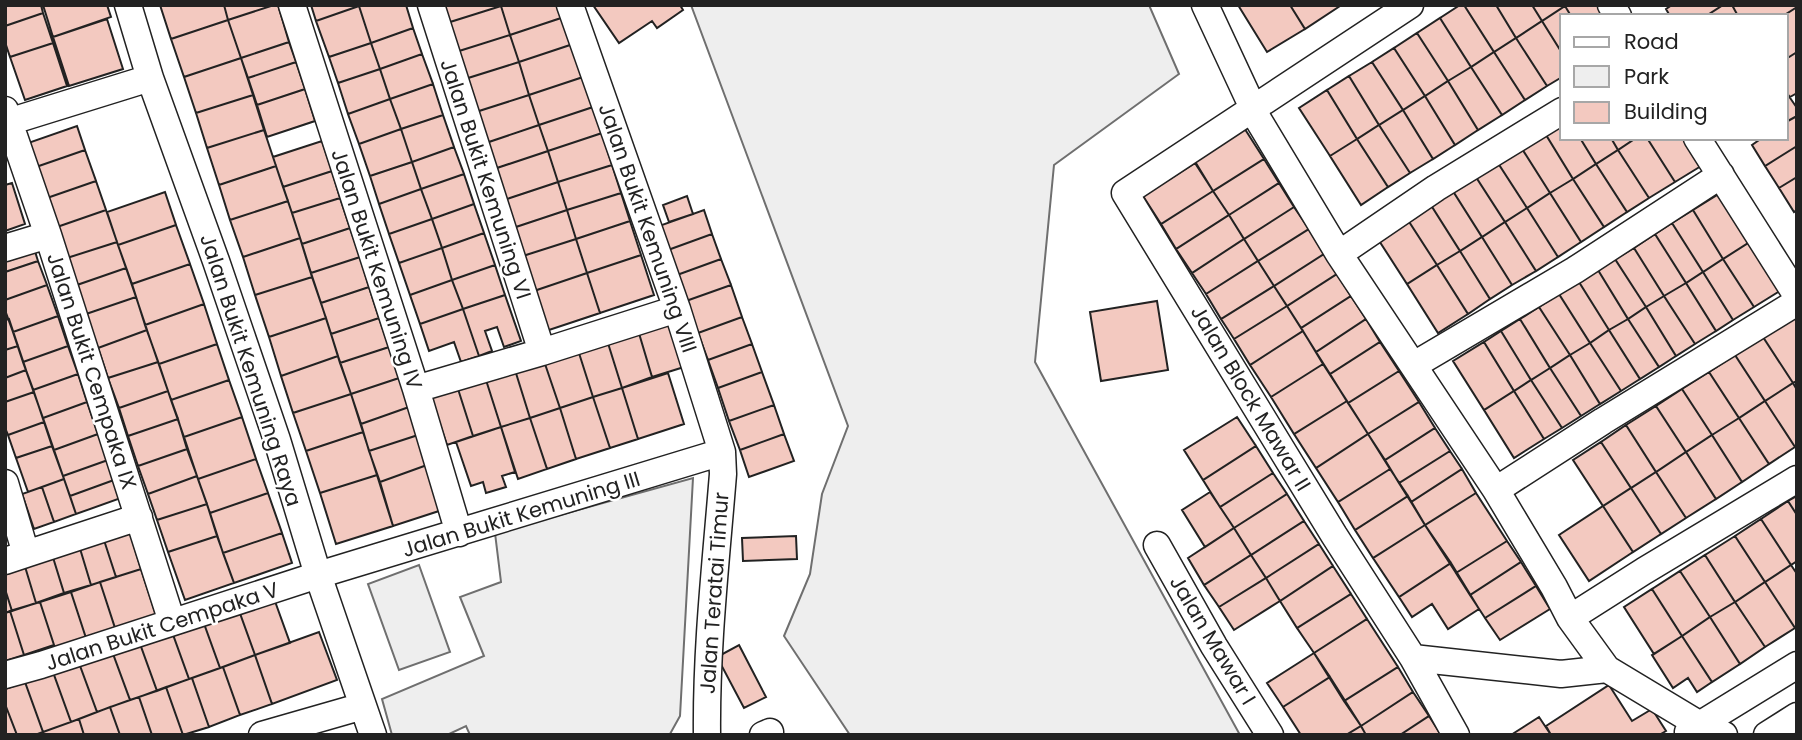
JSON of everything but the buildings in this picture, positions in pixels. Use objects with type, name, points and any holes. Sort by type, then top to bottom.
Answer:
[{"type":"street","name":"Jalan Bukit Kemuning Raya","points":[[128,5],[150,78],[277,440],[318,575],[373,735]]},
{"type":"street","name":"Jalan Bukit Kemuning IV","points":[[292,5],[416,389],[459,533]]},
{"type":"street","name":"Jalan Bukit Kemuning VI","points":[[431,5],[542,352]]},
{"type":"street","name":"Jalan Bukit Kemuning VIII","points":[[570,5],[677,309],[722,452]]},
{"type":"street","points":[[1205,5],[1259,121],[1339,254],[1496,490],[1570,618],[1607,669],[1702,731],[1797,665]]},
{"type":"street","points":[[1253,107],[1410,5]]},
{"type":"street","points":[[6,119],[150,78]]},
{"type":"street","name":"Jalan Block Mawar II","points":[[1253,107],[1125,193],[1413,659],[1456,735]]},
{"type":"street","points":[[1339,254],[1436,188],[1560,112]]},
{"type":"street","name":"Jalan Bukit Cempaka IX","points":[[6,119],[48,235],[172,622]]},
{"type":"street","points":[[1698,140],[1797,296]]},
{"type":"street","points":[[1414,365],[1575,270],[1721,176]]},
{"type":"street","points":[[5,248],[48,235]]},
{"type":"street","points":[[1496,490],[1797,302]]},
{"type":"street","points":[[416,389],[677,309]]},
{"type":"street","name":"Jalan Bukit Kemuning III","points":[[318,575],[722,452]]},
{"type":"street","name":"Jalan Teratai Timur","points":[[707,735],[708,672],[723,474],[722,452]]},
{"type":"street","points":[[1570,618],[1797,479]]},
{"type":"street","points":[[6,489],[15,557],[139,517]]},
{"type":"street","name":"Jalan Mawar I","points":[[1157,545],[1214,646],[1270,735]]},
{"type":"street","name":"Jalan Bukit Cempaka V","points":[[5,675],[318,575]]},
{"type":"street","points":[[1413,659],[1561,674],[1607,669]]},
{"type":"street","points":[[262,735],[363,706]]},
{"type":"street","points":[[1767,735],[1797,716]]},
{"type":"green space","points":[[691,5],[1149,5],[1179,74],[1054,165],[1035,362],[1240,735],[850,735],[784,636],[810,574],[822,494],[848,426]]},
{"type":"green space","points":[[693,478],[680,716],[670,734],[470,735],[466,726],[447,735],[392,735],[382,699],[484,656],[460,597],[501,582],[495,533]]},
{"type":"green space","points":[[419,565],[450,652],[399,670],[368,584]]}]
